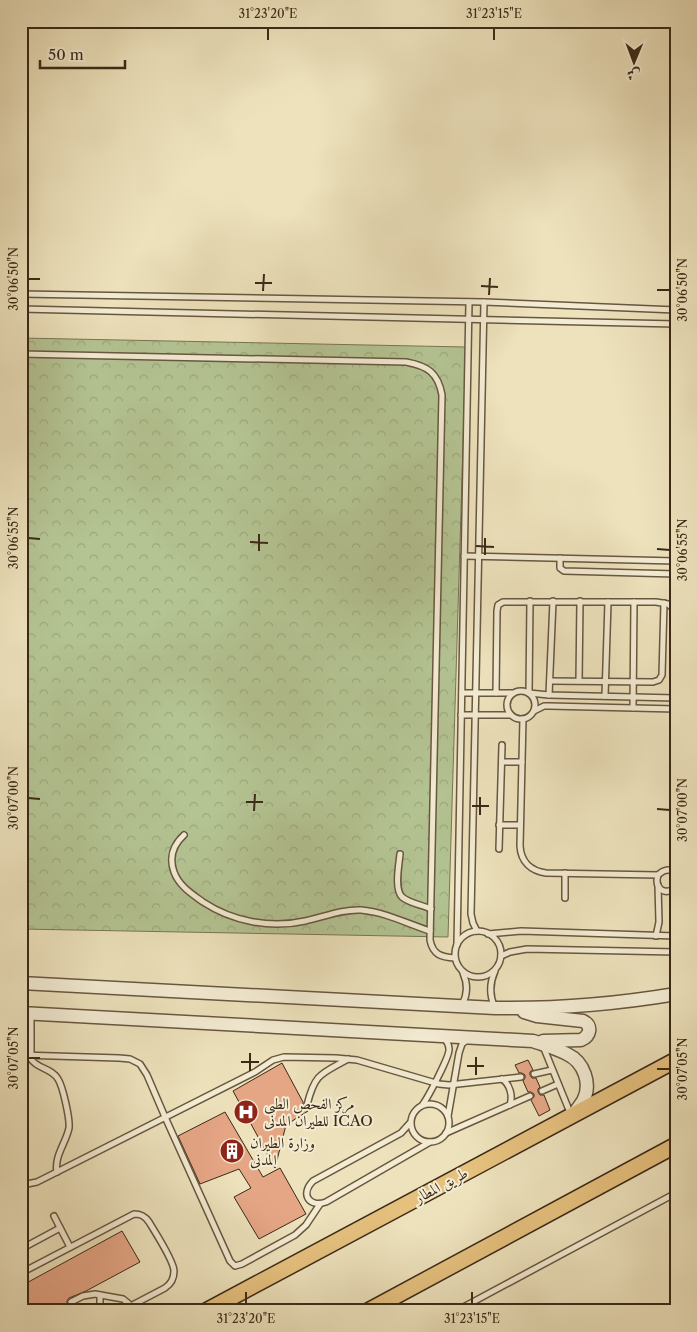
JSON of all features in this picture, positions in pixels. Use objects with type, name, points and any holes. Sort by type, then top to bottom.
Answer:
[{"type":"main road","name":"طريق المطار","points":[[206,1311],[676,1060]]},
{"type":"main road","points":[[368,1311],[676,1144]]},
{"type":"street","points":[[21,983],[496,1008],[594,1005],[676,994]]},
{"type":"street","points":[[26,1014],[442,1036],[538,1043],[581,1040],[589,1034],[590,1028],[583,1021],[537,1016],[516,1008]]},
{"type":"street","points":[[538,1043],[568,1054],[583,1069],[586,1077],[585,1095],[572,1115]]},
{"type":"lane","points":[[21,294],[484,302],[676,310]]},
{"type":"lane","points":[[457,945],[469,302]]},
{"type":"lane","points":[[478,931],[472,924],[471,914],[484,302]]},
{"type":"lane","points":[[21,309],[676,324]]},
{"type":"lane","points":[[21,354],[406,362],[428,368],[435,376],[440,384],[442,395],[430,931],[431,946],[435,952],[440,956],[455,958]]},
{"type":"lane","points":[[464,556],[676,561]]},
{"type":"lane","points":[[560,558],[560,568],[564,571],[676,574]]},
{"type":"lane","points":[[496,693],[497,608],[500,603],[506,601],[664,603],[676,611]]},
{"type":"lane","points":[[530,601],[529,693],[534,699],[534,711]]},
{"type":"lane","points":[[549,695],[553,601]]},
{"type":"lane","points":[[579,681],[580,602]]},
{"type":"lane","points":[[604,696],[608,602]]},
{"type":"lane","points":[[633,708],[634,602]]},
{"type":"lane","points":[[550,681],[657,682],[661,678],[664,603]]},
{"type":"lane","points":[[462,693],[512,693],[520,690],[549,695],[676,698]]},
{"type":"lane","points":[[512,693],[507,702],[507,707],[511,715],[515,718],[523,719],[539,708],[549,706],[676,709]]},
{"type":"lane","points":[[461,715],[511,715]]},
{"type":"lane","points":[[523,719],[520,851],[524,862],[540,872],[658,875],[665,870],[669,870],[676,874]]},
{"type":"lane","points":[[499,849],[502,745]]},
{"type":"lane","points":[[502,762],[522,762]]},
{"type":"lane","points":[[500,825],[520,825]]},
{"type":"lane","points":[[184,835],[176,845],[172,857],[176,876],[184,887],[198,898],[212,908],[231,916],[255,922],[279,924],[304,921],[340,912],[361,910],[381,914],[430,931]]},
{"type":"lane","points":[[400,854],[397,887],[400,894],[406,899],[431,909]]},
{"type":"lane","points":[[565,873],[565,898]]},
{"type":"lane","points":[[656,936],[658,922],[658,875]]},
{"type":"lane","points":[[658,885],[663,891],[667,892],[676,888]]},
{"type":"lane","points":[[461,1006],[467,988],[455,958],[455,952],[460,939],[471,932],[478,931],[488,934],[520,931],[676,936]]},
{"type":"lane","points":[[488,934],[498,943],[501,956],[490,985],[492,1001],[496,1008]]},
{"type":"lane","points":[[501,956],[510,952],[527,949],[676,952]]},
{"type":"lane","points":[[461,970],[467,975],[482,977],[495,969]]},
{"type":"lane","points":[[26,1014],[33,1062],[50,1070],[58,1078],[68,1117],[69,1129],[56,1162],[57,1172]]},
{"type":"lane","points":[[430,1142],[326,1202],[320,1204],[313,1203],[308,1199],[306,1192],[308,1186],[313,1181],[401,1133],[410,1123],[414,1112],[423,1104],[449,1052],[448,1044],[442,1036]]},
{"type":"lane","points":[[446,1134],[460,1049],[469,1038]]},
{"type":"lane","points":[[538,1043],[572,1115]]},
{"type":"lane","points":[[21,1055],[119,1058],[130,1059],[140,1064],[148,1075],[230,1261],[235,1266],[295,1236],[306,1225],[320,1204]]},
{"type":"lane","points":[[21,1182],[33,1183],[57,1172],[255,1072],[278,1058],[348,1059],[435,1082],[454,1085],[521,1077]]},
{"type":"lane","points":[[307,1105],[311,1088],[319,1076],[348,1059]]},
{"type":"lane","points":[[534,1074],[552,1070]]},
{"type":"lane","points":[[502,1079],[506,1082],[512,1096],[510,1105]]},
{"type":"lane","points":[[542,1091],[558,1084]]},
{"type":"lane","points":[[410,1123],[419,1138],[424,1141],[436,1141],[446,1134],[530,1096]]},
{"type":"lane","points":[[423,1104],[435,1104],[445,1111],[448,1116]]},
{"type":"lane","points":[[456,1311],[676,1192]]},
{"type":"lane","points":[[21,1273],[134,1214],[140,1214],[145,1217],[171,1261],[174,1273],[170,1284],[165,1288],[121,1311]]},
{"type":"lane","points":[[54,1216],[70,1247]]},
{"type":"lane","points":[[21,1249],[60,1228]]},
{"type":"lane","points":[[71,1302],[89,1294],[123,1299],[130,1306]]},
{"type":"lane","points":[[100,1295],[100,1311]]},
{"type":"green space","points":[[21,338],[466,347],[448,937],[21,929]]},
{"type":"building","points":[[528,1060],[533,1070],[530,1072],[530,1075],[532,1078],[536,1078],[540,1087],[538,1092],[540,1095],[544,1095],[550,1110],[539,1116],[531,1100],[534,1094],[528,1092],[523,1081],[525,1075],[519,1073],[515,1065]]},
{"type":"building","points":[[282,1063],[303,1102],[303,1107],[308,1111],[286,1125],[275,1168],[233,1091]]},
{"type":"building","points":[[225,1112],[263,1177],[280,1168],[306,1214],[259,1239],[234,1197],[251,1188],[239,1169],[200,1184],[178,1136]]},
{"type":"building","points":[[122,1231],[140,1262],[69,1298],[67,1304],[73,1306],[76,1311],[21,1311],[21,1286]]},
{"type":"place","name":"مركز الفحص الطبى للطيران المدنى ICAO","points":[[246,1112]]},
{"type":"place","name":"وزارة الطيران المدنى","points":[[232,1151]]}]
